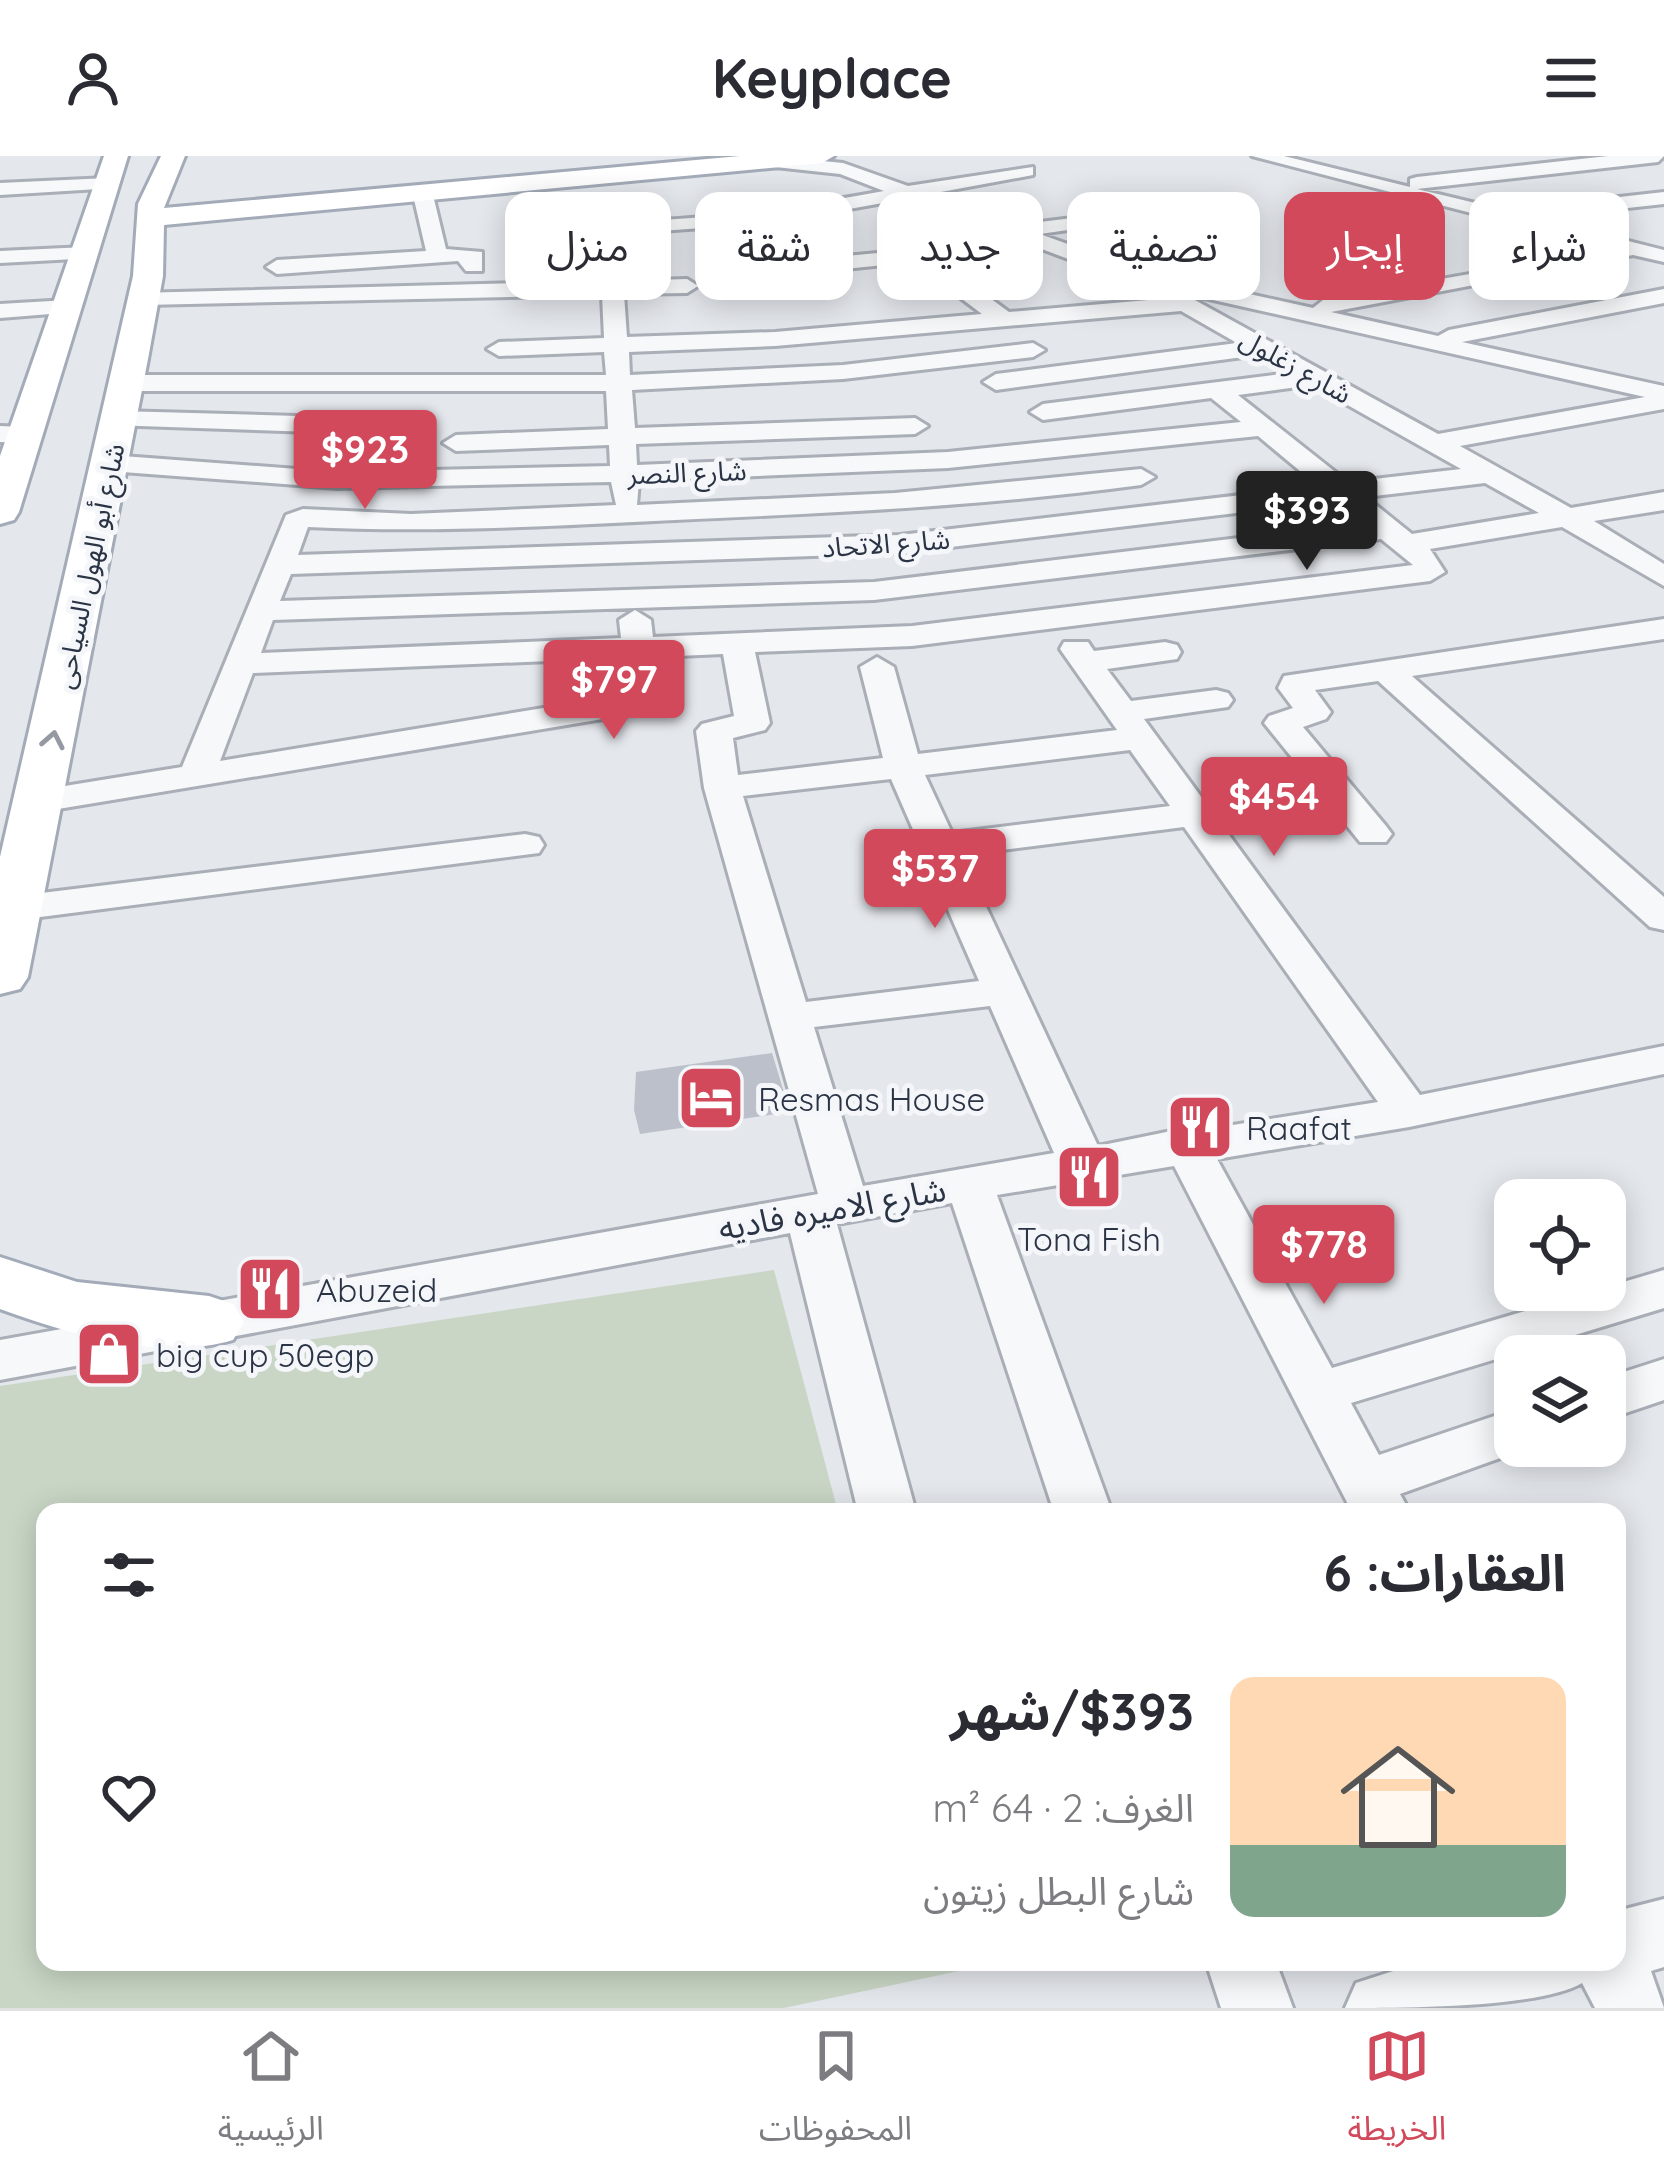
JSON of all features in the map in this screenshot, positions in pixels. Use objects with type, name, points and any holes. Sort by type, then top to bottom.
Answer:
[{"type":"main road","name":"شارع أبو الهول السياحى","points":[[74,418],[173,156]]},
{"type":"main road","points":[[150,211],[723,156]]},
{"type":"main road","points":[[224,205],[423,195],[838,160]]},
{"type":"main road","name":"شارع أبو الهول السياحى","points":[[0,977],[40,802],[74,418],[68,307],[101,190]]},
{"type":"main road","points":[[0,1281],[44,1301],[122,1319],[209,1322]]},
{"type":"street","points":[[1384,187],[1656,157]]},
{"type":"street","points":[[1267,158],[1381,161]]},
{"type":"street","name":"شارع زغلول","points":[[838,160],[901,191]]},
{"type":"street","points":[[1306,162],[1469,208]]},
{"type":"street","points":[[853,202],[1034,164]]},
{"type":"street","points":[[941,165],[1034,164]]},
{"type":"street","points":[[1458,205],[1664,182]]},
{"type":"street","points":[[0,189],[101,190]]},
{"type":"street","points":[[423,195],[436,248]]},
{"type":"street","points":[[1629,202],[1664,198]]},
{"type":"street","points":[[853,218],[861,221]]},
{"type":"street","points":[[1629,238],[1641,239],[1664,256]]},
{"type":"street","points":[[1298,311],[1641,239]]},
{"type":"street","name":"شارع زغلول","points":[[1043,241],[1067,249]]},
{"type":"street","points":[[0,257],[86,253]]},
{"type":"street","points":[[243,269],[458,255],[474,257],[474,266]]},
{"type":"street","points":[[853,271],[877,266]]},
{"type":"street","points":[[853,268],[857,271]]},
{"type":"street","points":[[74,418],[196,272]]},
{"type":"street","points":[[499,349],[616,315],[687,286]]},
{"type":"street","points":[[1433,340],[1664,296]]},
{"type":"street","points":[[40,802],[622,706],[642,693],[614,300]]},
{"type":"street","points":[[975,300],[1061,373]]},
{"type":"street","name":"شارع زغلول","points":[[1178,300],[1570,519],[1664,577]]},
{"type":"street","points":[[1247,300],[1433,340],[1664,398]]},
{"type":"street","points":[[466,409],[843,373],[1185,304]]},
{"type":"street","points":[[0,311],[68,307]]},
{"type":"street","points":[[74,418],[616,315],[1020,337]]},
{"type":"street","points":[[74,418],[390,318]]},
{"type":"street","points":[[1103,335],[1178,394]]},
{"type":"street","points":[[971,385],[1262,347]]},
{"type":"street","points":[[74,418],[451,358]]},
{"type":"street","points":[[1043,412],[1316,377]]},
{"type":"street","points":[[241,664],[955,632],[1430,572],[1432,567],[1397,537],[1216,389]]},
{"type":"street","points":[[74,418],[618,394],[894,393]]},
{"type":"street","points":[[1434,443],[1664,398]]},
{"type":"street","points":[[74,418],[402,427]]},
{"type":"street","name":"شارع النصر","points":[[74,418],[337,480],[624,475],[948,460],[1263,428]]},
{"type":"street","points":[[456,443],[915,426]]},
{"type":"street","points":[[1107,445],[1264,595]]},
{"type":"street","points":[[196,777],[296,521],[411,523],[964,498],[1291,451]]},
{"type":"street","name":"شارع الاتحاد","points":[[280,566],[900,544],[1490,474]]},
{"type":"street","points":[[321,518],[337,480]]},
{"type":"street","points":[[262,611],[874,591],[1218,551],[1570,519],[1664,501]]},
{"type":"street","points":[[1373,834],[1281,723],[1314,712],[1295,688],[1297,683],[1664,629]]},
{"type":"street","points":[[737,643],[753,723],[714,731],[722,788],[790,1017],[884,1503]]},
{"type":"street","points":[[1165,652],[1103,653],[1131,725],[1409,1112]]},
{"type":"street","points":[[877,668],[903,766],[1082,1162]]},
{"type":"street","points":[[1387,671],[1664,918]]},
{"type":"street","points":[[722,788],[903,766],[1131,725],[1216,700]]},
{"type":"street","points":[[939,846],[1195,814]]},
{"type":"street","points":[[17,908],[525,845]]},
{"type":"street","points":[[790,1017],[1005,991]]},
{"type":"street","name":"شارع الاميره فاديه","points":[[0,1360],[1082,1162],[1654,1073]]},
{"type":"street","points":[[1186,1144],[1373,1497],[1494,1441]]},
{"type":"street","points":[[968,1183],[1080,1503]]},
{"type":"street","points":[[1320,1392],[1664,1289]]},
{"type":"street","points":[[1626,1392],[1664,1378]]},
{"type":"street","points":[[1626,1944],[1664,1934]]},
{"type":"street","points":[[1243,1971],[1257,2008]]},
{"type":"street","points":[[1381,2008],[1522,1971]]},
{"type":"street","points":[[1614,1971],[1632,2008]]},
{"type":"green space","points":[[774,1270],[836,1503],[36,1503],[36,1971],[959,1971],[784,2008],[0,2008],[0,1386]]},
{"type":"building","name":"Resmas House","points":[[772,1053],[790,1112],[640,1134],[634,1110],[636,1072]]},
{"type":"place","name":"Resmas House","points":[[711,1098]]},
{"type":"place","name":"Raafat","points":[[1200,1127]]},
{"type":"place","name":"Tona Fish","points":[[1089,1177]]},
{"type":"place","name":"Abuzeid","points":[[270,1289]]},
{"type":"place","name":"big cup 50egp","points":[[109,1354]]}]
